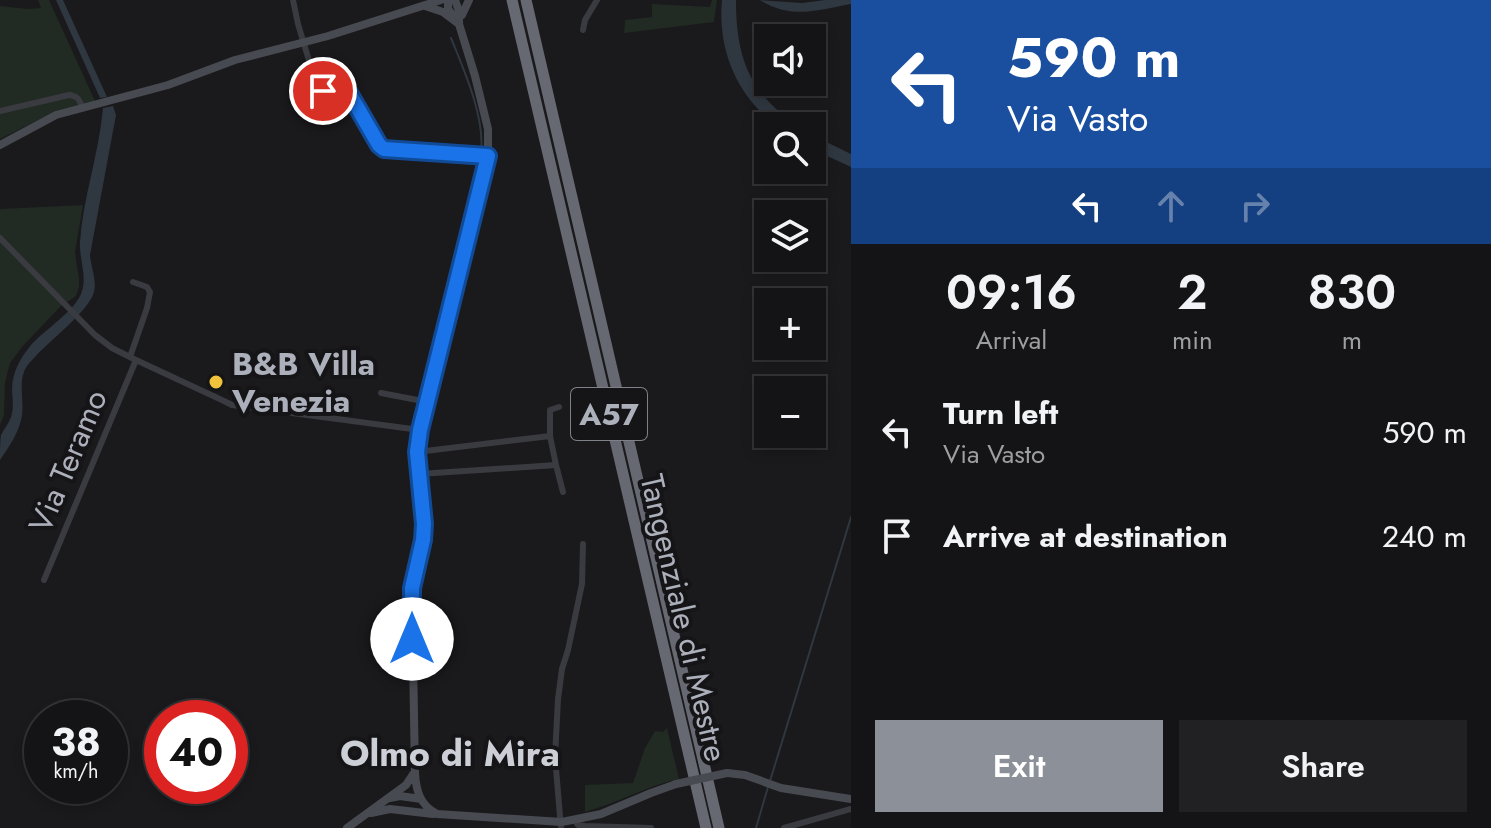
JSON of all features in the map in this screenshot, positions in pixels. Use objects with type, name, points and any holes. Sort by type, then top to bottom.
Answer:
[{"type":"highway","name":"Tangenziale di Mestre","points":[[512,0],[706,828]]},
{"type":"highway","name":"Tangenziale di Mestre","points":[[526,0],[719,828]]},
{"type":"street","points":[[293,0],[303,43],[319,88],[327,92],[349,93],[379,145],[384,149],[483,155]]},
{"type":"street","points":[[0,145],[44,121],[82,108],[168,85],[235,60],[303,43],[441,0]]},
{"type":"street","points":[[448,0],[449,12],[459,24]]},
{"type":"street","points":[[437,814],[425,805],[417,792],[415,773],[412,588],[424,524],[417,452],[488,129],[455,0]]},
{"type":"street","points":[[459,24],[469,0]]},
{"type":"street","points":[[583,30],[585,20],[597,0]]},
{"type":"street","points":[[423,6],[439,10],[459,24]]},
{"type":"street","points":[[0,111],[69,95],[80,100],[82,108]]},
{"type":"street","points":[[0,238],[95,335],[112,348],[232,405],[420,430]]},
{"type":"street","name":"Via Teramo","points":[[44,580],[133,359],[150,292],[147,287],[133,282]]},
{"type":"street","points":[[381,393],[428,402]]},
{"type":"street","points":[[559,407],[550,410],[550,436],[563,492]]},
{"type":"street","points":[[417,452],[550,436]]},
{"type":"street","points":[[419,474],[556,465]]},
{"type":"street","points":[[561,825],[556,778],[558,699],[582,584],[583,544]]},
{"type":"street","points":[[347,828],[390,798],[415,773]]},
{"type":"street","points":[[367,814],[384,810],[405,811],[561,825],[601,814],[676,784],[727,773],[745,775],[799,792],[851,799]]},
{"type":"street","points":[[390,798],[421,799]]},
{"type":"street","points":[[405,811],[415,807],[421,799]]},
{"type":"street","points":[[784,828],[851,809]]},
{"type":"street","points":[[574,820],[578,825],[585,826],[651,828]]},
{"type":"shaded area","points":[[38,0],[49,0],[95,101],[50,114],[0,139],[0,6],[41,8]]},
{"type":"shaded area","points":[[56,0],[63,0],[107,97],[100,98]]},
{"type":"shaded area","points":[[712,0],[717,0],[714,22],[624,33],[625,20],[652,17],[652,4],[710,7]]},
{"type":"shaded area","points":[[722,0],[736,0],[739,39],[754,81],[754,96],[765,96],[780,112],[761,112],[741,86],[728,60],[721,15]]},
{"type":"shaded area","points":[[760,0],[802,3],[851,0],[851,4],[793,12]]},
{"type":"shaded area","points":[[113,106],[116,115],[90,255],[94,292],[77,317],[26,368],[22,382],[21,421],[0,460],[1,435],[12,413],[12,383],[18,365],[31,345],[67,313],[82,291],[84,279],[80,242],[84,209],[103,108]]},
{"type":"shaded area","points":[[826,142],[851,154],[851,167],[826,155]]},
{"type":"shaded area","points":[[83,205],[75,252],[79,279],[76,296],[60,307],[10,363],[0,425],[0,209]]},
{"type":"shaded area","points":[[667,728],[679,779],[585,812],[585,785],[633,783],[645,748],[655,731],[663,732]]},
{"type":"waterway","points":[[451,38],[477,109],[481,152]]},
{"type":"waterway","points":[[447,301],[481,158]]},
{"type":"waterway","points":[[770,781],[851,517]]},
{"type":"waterway","points":[[756,828],[768,787]]},
{"type":"place","name":"B&B Villa Venezia","points":[[216,382]]},
{"type":"district","name":"Olmo di Mira","points":[[450,753]]},
{"type":"route","points":[[323,91],[349,93],[384,149],[488,156],[420,430],[417,452],[424,524],[412,588],[412,639]]}]
